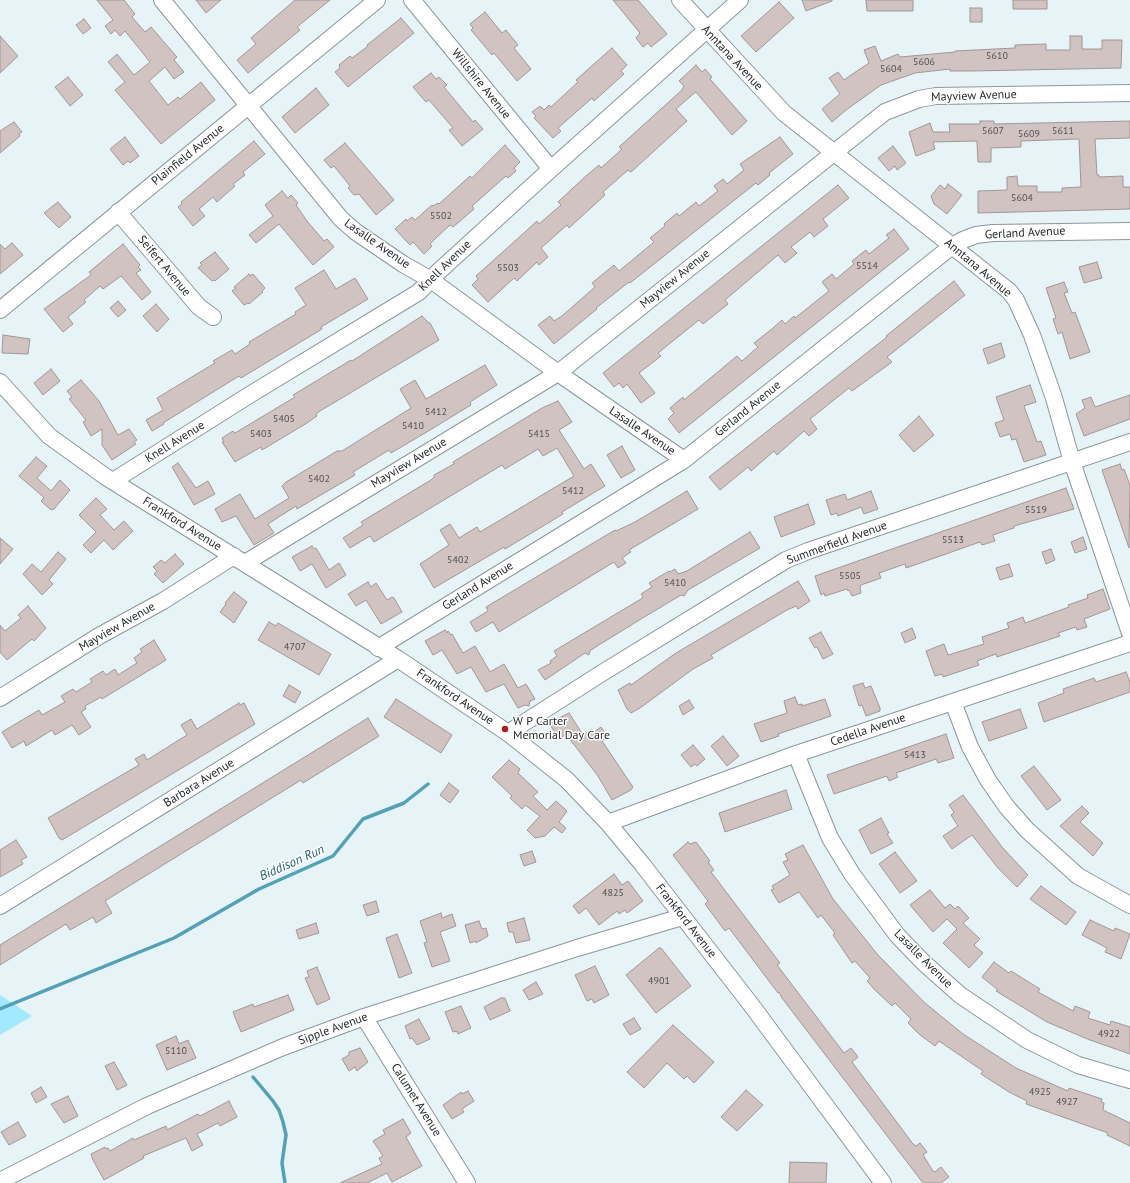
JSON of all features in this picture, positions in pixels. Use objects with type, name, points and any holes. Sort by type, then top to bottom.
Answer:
[{"type":"street","name":"Lasalle Avenue","points":[[162,0],[341,219],[356,232],[402,264],[431,280],[558,373],[684,460]]},
{"type":"street","name":"Plainfield Avenue","points":[[0,310],[118,212],[250,106],[377,0]]},
{"type":"street","name":"Willshire Avenue","points":[[412,0],[551,169]]},
{"type":"street","name":"Anntana Avenue","points":[[680,0],[784,113],[1009,291],[1016,300],[1032,335],[1054,398],[1072,462],[1130,633]]},
{"type":"street","name":"Knell Avenue","points":[[113,481],[251,394],[419,292],[438,272],[551,169],[740,0]]},
{"type":"street","name":"Mayview Avenue","points":[[0,698],[99,636],[240,560],[558,373],[885,112],[919,99],[936,96],[1130,93]]},
{"type":"street","name":"Seifert Avenue","points":[[118,212],[199,306],[214,317]]},
{"type":"street","name":"Gerland Avenue","points":[[378,648],[684,460],[952,246],[976,235],[993,233],[1130,231]]},
{"type":"street","name":"Frankford Avenue","points":[[0,382],[49,436],[113,481],[378,648],[398,659],[508,733],[567,780],[608,823],[752,1006],[883,1183]]},
{"type":"street","name":"Summerfield Avenue","points":[[508,733],[602,673],[786,560],[808,551],[1130,442]]},
{"type":"street","name":"Cedella Avenue","points":[[608,823],[796,754],[1130,643]]},
{"type":"street","name":"Barbara Avenue","points":[[0,906],[398,659]]},
{"type":"street","points":[[953,702],[970,747],[988,780],[1016,818],[1051,853],[1078,876],[1130,904]]},
{"type":"street","name":"Lasalle Avenue","points":[[796,754],[830,838],[852,874],[898,935],[924,963],[960,994],[1027,1040],[1078,1065],[1130,1080]]},
{"type":"street","name":"Sipple Avenue","points":[[0,1181],[18,1177],[147,1106],[283,1047],[364,1017],[578,948],[682,917]]},
{"type":"street","name":"Calumet Avenue","points":[[364,1017],[467,1183]]},
{"type":"shaded area","points":[[0,995],[32,1016],[0,1035]]},
{"type":"building","points":[[97,0],[124,0],[135,14],[132,17],[145,32],[151,27],[177,57],[174,60],[184,72],[174,79],[165,67],[149,81],[168,105],[178,97],[180,99],[201,82],[215,100],[161,144],[115,90],[125,82],[108,62],[117,54],[134,75],[150,62],[125,31],[120,36],[115,30],[111,34],[105,26],[113,20]]},
{"type":"building","points":[[196,0],[221,0],[206,13]]},
{"type":"building","points":[[295,0],[330,0],[297,27],[300,30],[248,73],[237,60],[256,44],[251,38]]},
{"type":"building","points":[[613,0],[638,0],[667,34],[651,47],[648,43],[643,47],[636,38],[640,33]]},
{"type":"building","points":[[802,0],[832,0],[832,1],[806,11]]},
{"type":"building","points":[[866,0],[913,0],[913,11],[867,11]]},
{"type":"building","points":[[1013,0],[1047,0],[1047,9],[1013,9]]},
{"type":"building","points":[[779,2],[794,18],[756,52],[741,36]]},
{"type":"building","points":[[970,8],[982,8],[982,22],[970,22]]},
{"type":"building","points":[[485,12],[502,33],[506,30],[518,45],[514,48],[531,69],[517,81],[494,53],[492,55],[471,30],[473,28],[470,24]]},
{"type":"building","points":[[401,18],[414,33],[348,87],[335,72],[340,68],[339,65],[350,56],[352,58],[368,46],[367,45]]},
{"type":"building","points":[[84,19],[91,28],[83,34],[76,25]]},
{"type":"building","points":[[0,36],[18,56],[0,73]]},
{"type":"building","points":[[1070,36],[1082,36],[1082,49],[1102,49],[1102,40],[1122,40],[1121,68],[973,71],[950,71],[950,69],[915,73],[881,85],[832,122],[822,109],[840,94],[829,78],[838,72],[844,80],[869,63],[864,50],[875,46],[881,61],[898,54],[900,57],[955,51],[1015,48],[1015,45],[1046,44],[1046,50],[1070,50]]},
{"type":"building","points":[[612,48],[627,65],[621,71],[624,74],[594,101],[592,98],[558,128],[561,131],[553,138],[534,118],[536,116],[532,112],[540,106],[544,110],[549,105],[551,107],[578,82],[576,80]]},
{"type":"building","points":[[696,65],[702,72],[705,69],[712,77],[710,79],[747,121],[732,135],[696,92],[676,109],[687,121],[631,172],[628,170],[603,192],[605,195],[569,228],[567,225],[541,248],[548,257],[539,265],[537,262],[517,281],[514,278],[488,302],[472,285],[478,279],[476,276],[537,221],[539,224],[561,205],[558,202],[587,175],[599,165],[601,168],[622,149],[619,147],[682,90],[684,86],[679,81]]},
{"type":"building","points":[[431,73],[436,79],[439,77],[447,85],[444,87],[473,122],[475,120],[483,129],[462,146],[449,130],[453,128],[429,100],[426,102],[413,87]]},
{"type":"building","points":[[68,77],[83,95],[70,106],[55,87]]},
{"type":"building","points":[[316,88],[329,105],[295,133],[282,117]]},
{"type":"building","points":[[980,121],[994,121],[994,124],[1130,121],[1130,138],[1095,139],[1097,175],[1099,175],[1099,177],[1123,176],[1123,187],[1130,187],[1130,209],[978,213],[978,191],[1007,190],[1007,177],[1017,176],[1018,186],[1037,186],[1037,192],[1062,192],[1062,188],[1081,187],[1079,139],[1021,141],[1021,147],[991,148],[991,162],[978,162],[977,141],[933,142],[935,149],[916,156],[909,132],[930,123],[933,132],[950,132],[949,124],[980,124]]},
{"type":"building","points":[[14,122],[22,132],[19,134],[20,136],[0,153],[0,131]]},
{"type":"building","points":[[125,137],[139,156],[130,163],[128,161],[123,165],[110,149]]},
{"type":"building","points":[[780,137],[793,154],[769,173],[770,175],[758,185],[756,183],[630,283],[629,282],[596,308],[597,309],[554,344],[538,325],[550,316],[554,321],[562,316],[595,287],[592,283],[614,265],[619,271],[654,242],[650,238],[665,226],[664,224],[677,213],[679,216],[696,202],[699,206],[718,191],[714,186],[723,179],[727,184],[744,170],[740,164]]},
{"type":"building","points":[[254,141],[265,154],[243,172],[245,175],[233,184],[235,186],[217,202],[213,197],[199,209],[205,216],[193,226],[178,207],[182,204],[181,202]]},
{"type":"building","points":[[345,143],[394,200],[376,215],[359,194],[354,195],[348,188],[350,186],[334,166],[331,168],[324,160]]},
{"type":"building","points":[[505,145],[520,162],[514,168],[516,171],[508,178],[506,176],[472,206],[474,209],[453,227],[450,225],[430,244],[432,246],[424,254],[413,242],[410,245],[395,229],[406,219],[407,221],[412,217],[415,220],[432,205],[439,204],[470,176],[472,178]]},
{"type":"building","points":[[893,146],[906,163],[897,170],[895,166],[889,171],[878,158]]},
{"type":"building","points":[[948,184],[962,195],[947,214],[934,204],[931,196],[940,185],[945,189]]},
{"type":"building","points":[[838,185],[849,198],[823,219],[828,226],[814,237],[810,232],[791,247],[797,253],[785,263],[778,255],[725,300],[728,304],[703,324],[699,320],[658,353],[661,356],[639,373],[655,393],[641,403],[627,384],[623,388],[619,383],[614,387],[603,373]]},
{"type":"building","points":[[282,191],[288,198],[291,195],[298,203],[296,205],[307,221],[324,241],[327,239],[334,247],[313,265],[279,224],[256,243],[249,235],[273,216],[265,205]]},
{"type":"building","points":[[58,202],[71,217],[59,228],[44,213]]},
{"type":"building","points":[[894,229],[909,249],[679,433],[668,419],[674,413],[670,408],[683,397],[684,400],[737,356],[742,361],[758,347],[754,343],[782,320],[785,324],[794,316],[795,318],[829,291],[822,282],[832,274],[836,279],[854,264],[852,261],[866,250],[869,254],[889,238],[886,235]]},
{"type":"building","points":[[12,243],[23,255],[0,274],[0,244],[5,249]]},
{"type":"building","points":[[123,244],[140,265],[138,267],[141,270],[136,273],[151,292],[142,300],[121,276],[103,289],[100,286],[84,300],[86,302],[68,317],[73,324],[63,332],[44,309],[91,275],[89,272]]},
{"type":"building","points":[[215,252],[229,269],[215,281],[212,281],[198,268],[202,265],[200,263]]},
{"type":"building","points":[[1097,262],[1102,278],[1084,283],[1079,267]]},
{"type":"building","points":[[324,270],[336,289],[355,278],[368,299],[321,327],[322,329],[241,378],[239,376],[152,431],[146,420],[163,410],[157,398],[215,363],[213,361],[232,350],[235,354],[250,344],[249,342],[296,314],[295,312],[306,305],[295,288]]},
{"type":"building","points":[[249,274],[250,276],[253,274],[265,288],[262,291],[263,292],[249,304],[244,305],[232,291],[236,288],[234,287]]},
{"type":"building","points":[[954,281],[965,295],[887,357],[892,362],[852,391],[849,388],[810,419],[817,429],[809,436],[804,431],[777,455],[774,451],[751,471],[748,467],[720,490],[709,477],[887,337],[886,336]]},
{"type":"building","points":[[1064,282],[1068,292],[1064,293],[1072,313],[1075,312],[1090,352],[1070,359],[1062,332],[1058,334],[1053,319],[1056,318],[1046,288]]},
{"type":"building","points":[[118,301],[126,310],[118,317],[110,308]]},
{"type":"building","points":[[156,304],[169,319],[157,332],[143,316]]},
{"type":"building","points":[[422,316],[430,323],[439,340],[320,411],[316,414],[317,416],[307,423],[262,450],[261,447],[235,462],[222,442],[224,442],[222,438],[233,431],[235,433],[295,397],[293,395],[351,360],[352,361]]},
{"type":"building","points":[[3,335],[30,339],[28,354],[2,353]]},
{"type":"building","points":[[1001,343],[1005,357],[988,364],[983,349]]},
{"type":"building","points":[[485,365],[497,385],[470,402],[471,405],[425,433],[391,453],[389,450],[353,472],[355,475],[297,509],[296,506],[268,524],[274,533],[254,545],[236,516],[222,522],[215,509],[240,494],[255,519],[289,498],[282,486],[286,482],[337,451],[342,451],[411,408],[400,389],[415,380],[426,399]]},
{"type":"building","points":[[51,369],[60,381],[43,395],[34,383]]},
{"type":"building","points":[[81,380],[99,401],[118,435],[129,429],[137,440],[134,442],[136,444],[112,460],[102,445],[102,429],[91,436],[83,422],[86,420],[69,399],[72,397],[67,391]]},
{"type":"building","points":[[1030,385],[1036,402],[1024,406],[1037,442],[1041,441],[1046,455],[1024,462],[1016,439],[1012,440],[1010,434],[1000,437],[995,423],[1004,420],[996,397]]},
{"type":"building","points":[[1130,395],[1130,419],[1084,436],[1076,414],[1085,408],[1082,400],[1091,397],[1095,407]]},
{"type":"building","points":[[558,401],[572,422],[559,430],[584,469],[591,464],[605,486],[562,512],[563,514],[505,549],[504,547],[434,588],[420,564],[449,545],[440,530],[450,524],[459,538],[477,527],[480,532],[574,476],[557,448],[543,456],[538,449],[505,469],[502,465],[374,542],[370,536],[350,548],[343,538],[363,525],[361,522],[431,480],[434,475],[454,464],[453,462],[542,408]]},
{"type":"building","points":[[919,416],[934,435],[914,452],[899,435]]},
{"type":"building","points":[[622,446],[635,470],[621,478],[607,455]]},
{"type":"building","points":[[36,457],[47,466],[37,478],[51,491],[60,480],[70,490],[54,509],[51,510],[41,501],[44,498],[19,476]]},
{"type":"building","points":[[178,463],[196,488],[208,481],[215,494],[194,505],[172,467]]},
{"type":"building","points":[[1120,464],[1122,470],[1124,469],[1130,485],[1129,548],[1102,470]]},
{"type":"building","points":[[1066,488],[1074,509],[1014,526],[1014,528],[993,535],[995,541],[982,545],[980,542],[906,568],[905,564],[879,573],[881,578],[861,585],[861,593],[852,596],[847,589],[825,596],[824,593],[821,595],[815,576]]},
{"type":"building","points":[[687,491],[698,509],[629,550],[631,552],[622,558],[626,563],[618,568],[614,562],[499,632],[493,622],[476,632],[470,622],[488,611],[486,607],[615,530],[616,531],[635,522]]},
{"type":"building","points":[[871,491],[878,509],[864,514],[861,507],[838,516],[837,513],[831,515],[826,500],[845,494],[847,500]]},
{"type":"building","points":[[96,498],[107,509],[100,515],[114,530],[124,521],[133,531],[113,550],[104,540],[91,553],[83,545],[96,532],[79,515]]},
{"type":"building","points":[[808,504],[815,524],[781,537],[774,517]]},
{"type":"building","points":[[750,532],[760,548],[688,590],[684,596],[681,595],[594,648],[590,651],[589,655],[585,653],[545,680],[538,670],[551,663],[550,661],[557,656],[554,651],[641,599],[643,597],[641,594],[652,587],[649,583],[675,569],[678,574],[687,571]]},
{"type":"building","points":[[1083,537],[1087,549],[1075,553],[1071,542]]},
{"type":"building","points":[[0,538],[13,549],[0,564]]},
{"type":"building","points":[[312,546],[314,549],[316,548],[329,570],[339,563],[346,575],[326,588],[312,564],[300,571],[292,557]]},
{"type":"building","points":[[1051,549],[1055,560],[1046,564],[1042,552]]},
{"type":"building","points":[[58,552],[66,559],[49,580],[53,584],[42,595],[23,574],[32,564],[41,572]]},
{"type":"building","points":[[175,554],[184,564],[163,583],[154,574],[157,571],[153,567],[161,560],[165,563]]},
{"type":"building","points":[[1009,564],[1013,576],[1000,580],[996,568]]},
{"type":"building","points":[[798,581],[810,601],[798,609],[796,606],[787,610],[711,655],[713,658],[693,669],[640,708],[631,713],[627,709],[618,690],[630,683],[631,685],[676,653]]},
{"type":"building","points":[[368,582],[371,587],[376,583],[387,600],[392,597],[394,598],[402,612],[381,624],[366,600],[356,606],[348,594]]},
{"type":"building","points":[[1103,589],[1110,609],[1084,619],[1087,627],[1077,630],[1076,627],[1058,633],[1060,636],[997,657],[996,654],[977,661],[979,665],[943,677],[942,674],[935,676],[926,651],[944,644],[948,655],[984,644],[982,637],[1009,628],[1007,623],[1023,617],[1025,623],[1069,607],[1068,605],[1088,598],[1087,595]]},
{"type":"building","points":[[234,592],[247,602],[234,623],[220,612]]},
{"type":"building","points":[[28,606],[46,628],[34,641],[32,639],[7,660],[0,652],[0,625],[5,631],[21,618],[18,615]]},
{"type":"building","points":[[269,622],[276,626],[278,623],[331,654],[319,675],[258,640]]},
{"type":"building","points":[[912,628],[916,638],[905,643],[901,633]]},
{"type":"building","points":[[445,630],[447,633],[448,631],[451,635],[452,634],[463,653],[475,646],[490,672],[504,664],[518,688],[526,684],[535,699],[530,701],[529,706],[525,705],[518,708],[504,684],[486,692],[471,667],[457,674],[442,650],[433,655],[425,641]]},
{"type":"building","points":[[821,632],[833,654],[823,659],[817,647],[815,648],[809,638]]},
{"type":"building","points":[[154,640],[166,660],[102,699],[101,697],[85,706],[86,709],[81,712],[91,727],[79,735],[72,725],[55,735],[52,730],[26,746],[24,741],[12,748],[2,732],[39,710],[42,715],[65,702],[61,696],[73,689],[76,692],[92,682],[90,679],[103,671],[106,675],[115,669],[118,675],[137,663],[134,658],[142,652],[140,649]]},
{"type":"building","points":[[1126,672],[1130,682],[1130,692],[1044,722],[1038,703],[1064,693],[1063,689],[1094,678],[1096,682]]},
{"type":"building","points":[[863,683],[865,688],[871,686],[880,708],[880,711],[866,716],[862,705],[859,706],[853,686]]},
{"type":"building","points":[[289,685],[301,692],[295,703],[283,696]]},
{"type":"building","points":[[795,697],[798,705],[802,704],[802,706],[825,699],[831,716],[778,734],[779,736],[761,742],[754,724],[787,713],[784,701]]},
{"type":"building","points":[[396,699],[452,735],[441,753],[384,717]]},
{"type":"building","points":[[689,700],[694,708],[683,715],[679,706]]},
{"type":"building","points":[[239,703],[240,705],[244,703],[255,724],[62,840],[59,838],[48,818],[139,765],[135,759],[144,754],[147,760],[187,735],[181,725],[191,719],[197,729]]},
{"type":"building","points":[[1020,709],[1027,728],[989,741],[982,722]]},
{"type":"building","points":[[569,713],[583,735],[592,729],[594,732],[601,727],[608,737],[602,741],[633,787],[631,790],[612,800],[598,776],[566,734],[559,739],[549,723]]},
{"type":"building","points":[[368,718],[379,736],[303,783],[301,780],[105,901],[112,913],[96,923],[93,917],[70,930],[66,924],[0,965],[0,945]]},
{"type":"building","points":[[946,734],[954,758],[938,763],[936,759],[896,773],[898,777],[889,781],[887,776],[834,794],[827,775]]},
{"type":"building","points":[[723,736],[739,756],[727,766],[711,746]]},
{"type":"building","points":[[693,745],[705,759],[697,766],[695,764],[691,767],[681,755]]},
{"type":"building","points":[[509,760],[520,769],[518,773],[538,792],[533,796],[547,810],[556,801],[567,811],[559,822],[566,828],[562,833],[554,827],[545,836],[535,838],[527,830],[540,816],[525,805],[522,809],[510,798],[512,796],[492,777]]},
{"type":"building","points":[[1034,766],[1061,800],[1047,810],[1021,776]]},
{"type":"building","points":[[449,783],[459,791],[450,803],[440,795]]},
{"type":"building","points":[[786,790],[792,809],[725,832],[719,813]]},
{"type":"building","points":[[963,795],[1002,847],[1028,875],[1017,887],[998,868],[972,835],[952,849],[943,836],[958,826],[951,815],[954,812],[949,805]]},
{"type":"building","points":[[1082,806],[1089,813],[1080,822],[1103,843],[1093,856],[1060,826]]},
{"type":"building","points":[[881,818],[889,833],[887,834],[893,843],[871,854],[859,830]]},
{"type":"building","points":[[16,840],[27,857],[21,860],[23,864],[0,877],[0,850]]},
{"type":"building","points":[[688,842],[690,844],[696,842],[710,861],[708,862],[714,870],[711,872],[780,963],[777,965],[844,1053],[851,1048],[858,1057],[852,1062],[913,1144],[916,1146],[920,1143],[927,1152],[923,1155],[933,1171],[935,1172],[941,1167],[949,1177],[941,1183],[923,1183],[729,928],[725,931],[705,904],[708,901],[673,855]]},
{"type":"building","points":[[803,845],[833,899],[878,955],[925,1003],[963,1034],[1016,1068],[1068,1091],[1069,1088],[1102,1099],[1101,1102],[1104,1103],[1103,1110],[1130,1123],[1130,1146],[1107,1135],[1108,1133],[1026,1104],[1027,1101],[1009,1092],[981,1074],[983,1071],[939,1041],[935,1046],[919,1034],[908,1023],[911,1019],[895,1003],[892,1006],[867,981],[870,978],[855,961],[852,963],[833,935],[835,933],[821,915],[818,918],[799,892],[779,903],[771,890],[774,889],[772,886],[790,875],[783,862],[788,860],[785,854]]},
{"type":"building","points":[[532,851],[536,862],[524,866],[520,855]]},
{"type":"building","points":[[895,852],[917,881],[900,893],[879,864]]},
{"type":"building","points":[[614,874],[622,885],[628,881],[643,901],[627,913],[625,910],[619,914],[617,911],[599,925],[586,908],[579,914],[573,906]]},
{"type":"building","points":[[1041,886],[1076,912],[1066,925],[1030,899]]},
{"type":"building","points":[[930,890],[945,908],[950,904],[955,909],[958,906],[969,918],[963,923],[980,939],[974,945],[983,953],[969,968],[943,943],[957,929],[947,919],[933,932],[910,905]]},
{"type":"building","points":[[376,901],[379,912],[367,916],[363,905]]},
{"type":"building","points":[[441,913],[442,918],[452,914],[456,926],[440,932],[450,961],[432,967],[424,943],[427,942],[420,921]]},
{"type":"building","points":[[524,918],[530,940],[516,943],[513,932],[509,932],[507,923]]},
{"type":"building","points":[[1090,920],[1114,931],[1115,928],[1130,934],[1121,959],[1105,952],[1107,948],[1082,935]]},
{"type":"building","points":[[479,921],[482,929],[486,928],[488,936],[476,943],[476,941],[470,943],[465,925]]},
{"type":"building","points":[[316,923],[319,933],[299,939],[296,930]]},
{"type":"building","points":[[397,934],[412,973],[399,978],[386,938]]},
{"type":"building","points":[[659,948],[661,948],[691,986],[656,1013],[626,975]]},
{"type":"building","points":[[994,962],[1009,973],[1011,971],[1040,989],[1038,992],[1073,1011],[1075,1006],[1090,1012],[1088,1018],[1110,1025],[1111,1021],[1130,1027],[1130,1054],[1090,1040],[1047,1022],[996,991],[998,990],[982,977]]},
{"type":"building","points":[[595,966],[609,995],[594,1003],[592,999],[587,1001],[575,975]]},
{"type":"building","points":[[317,967],[330,999],[317,1005],[305,978],[309,977],[307,971]]},
{"type":"building","points":[[536,982],[543,994],[529,1000],[523,990]]},
{"type":"building","points":[[288,995],[294,1010],[241,1032],[233,1012],[253,1004],[254,1007]]},
{"type":"building","points":[[501,998],[505,998],[510,1011],[490,1020],[484,1007]]},
{"type":"building","points":[[461,1006],[471,1028],[458,1034],[457,1031],[453,1032],[445,1012]]},
{"type":"building","points":[[634,1018],[641,1029],[630,1035],[623,1024]]},
{"type":"building","points":[[419,1019],[430,1039],[417,1045],[412,1038],[410,1039],[405,1026]]},
{"type":"building","points":[[673,1025],[714,1062],[694,1083],[687,1076],[684,1079],[667,1063],[644,1088],[627,1072]]},
{"type":"building","points":[[176,1036],[179,1044],[188,1040],[196,1058],[167,1070],[156,1045]]},
{"type":"building","points":[[360,1048],[368,1062],[357,1071],[355,1067],[349,1071],[342,1059],[349,1055],[349,1052]]},
{"type":"building","points":[[114,1062],[127,1085],[117,1090],[105,1066]]},
{"type":"building","points":[[41,1087],[47,1097],[36,1103],[31,1093]]},
{"type":"building","points":[[746,1090],[763,1105],[737,1131],[721,1117]]},
{"type":"building","points":[[468,1091],[474,1101],[462,1109],[464,1112],[452,1119],[443,1105],[461,1092],[462,1094]]},
{"type":"building","points":[[68,1096],[78,1116],[64,1123],[51,1104]]},
{"type":"building","points":[[229,1101],[237,1117],[220,1126],[218,1123],[197,1134],[203,1145],[192,1151],[186,1138],[143,1156],[144,1158],[104,1180],[93,1160],[91,1154],[105,1147],[110,1151],[133,1138],[134,1140],[166,1126],[167,1130],[198,1114],[200,1116]]},
{"type":"building","points":[[403,1119],[411,1133],[406,1137],[422,1166],[392,1182],[387,1173],[367,1183],[340,1183],[382,1164],[379,1158],[383,1156],[373,1141],[385,1134],[383,1130]]},
{"type":"building","points":[[18,1122],[26,1136],[9,1145],[1,1132]]},
{"type":"building","points":[[790,1162],[827,1163],[826,1183],[789,1183]]},
{"type":"waterway","name":"Biddison Run","points":[[0,1009],[174,938],[259,889],[333,856],[363,819],[404,803],[428,784]]},
{"type":"waterway","name":"Biddison Run","points":[[253,1077],[273,1101],[279,1110],[283,1122],[286,1135],[282,1163],[285,1183]]},
{"type":"place","name":"W P Carter Memorial Day Care","points":[[505,729]]}]
